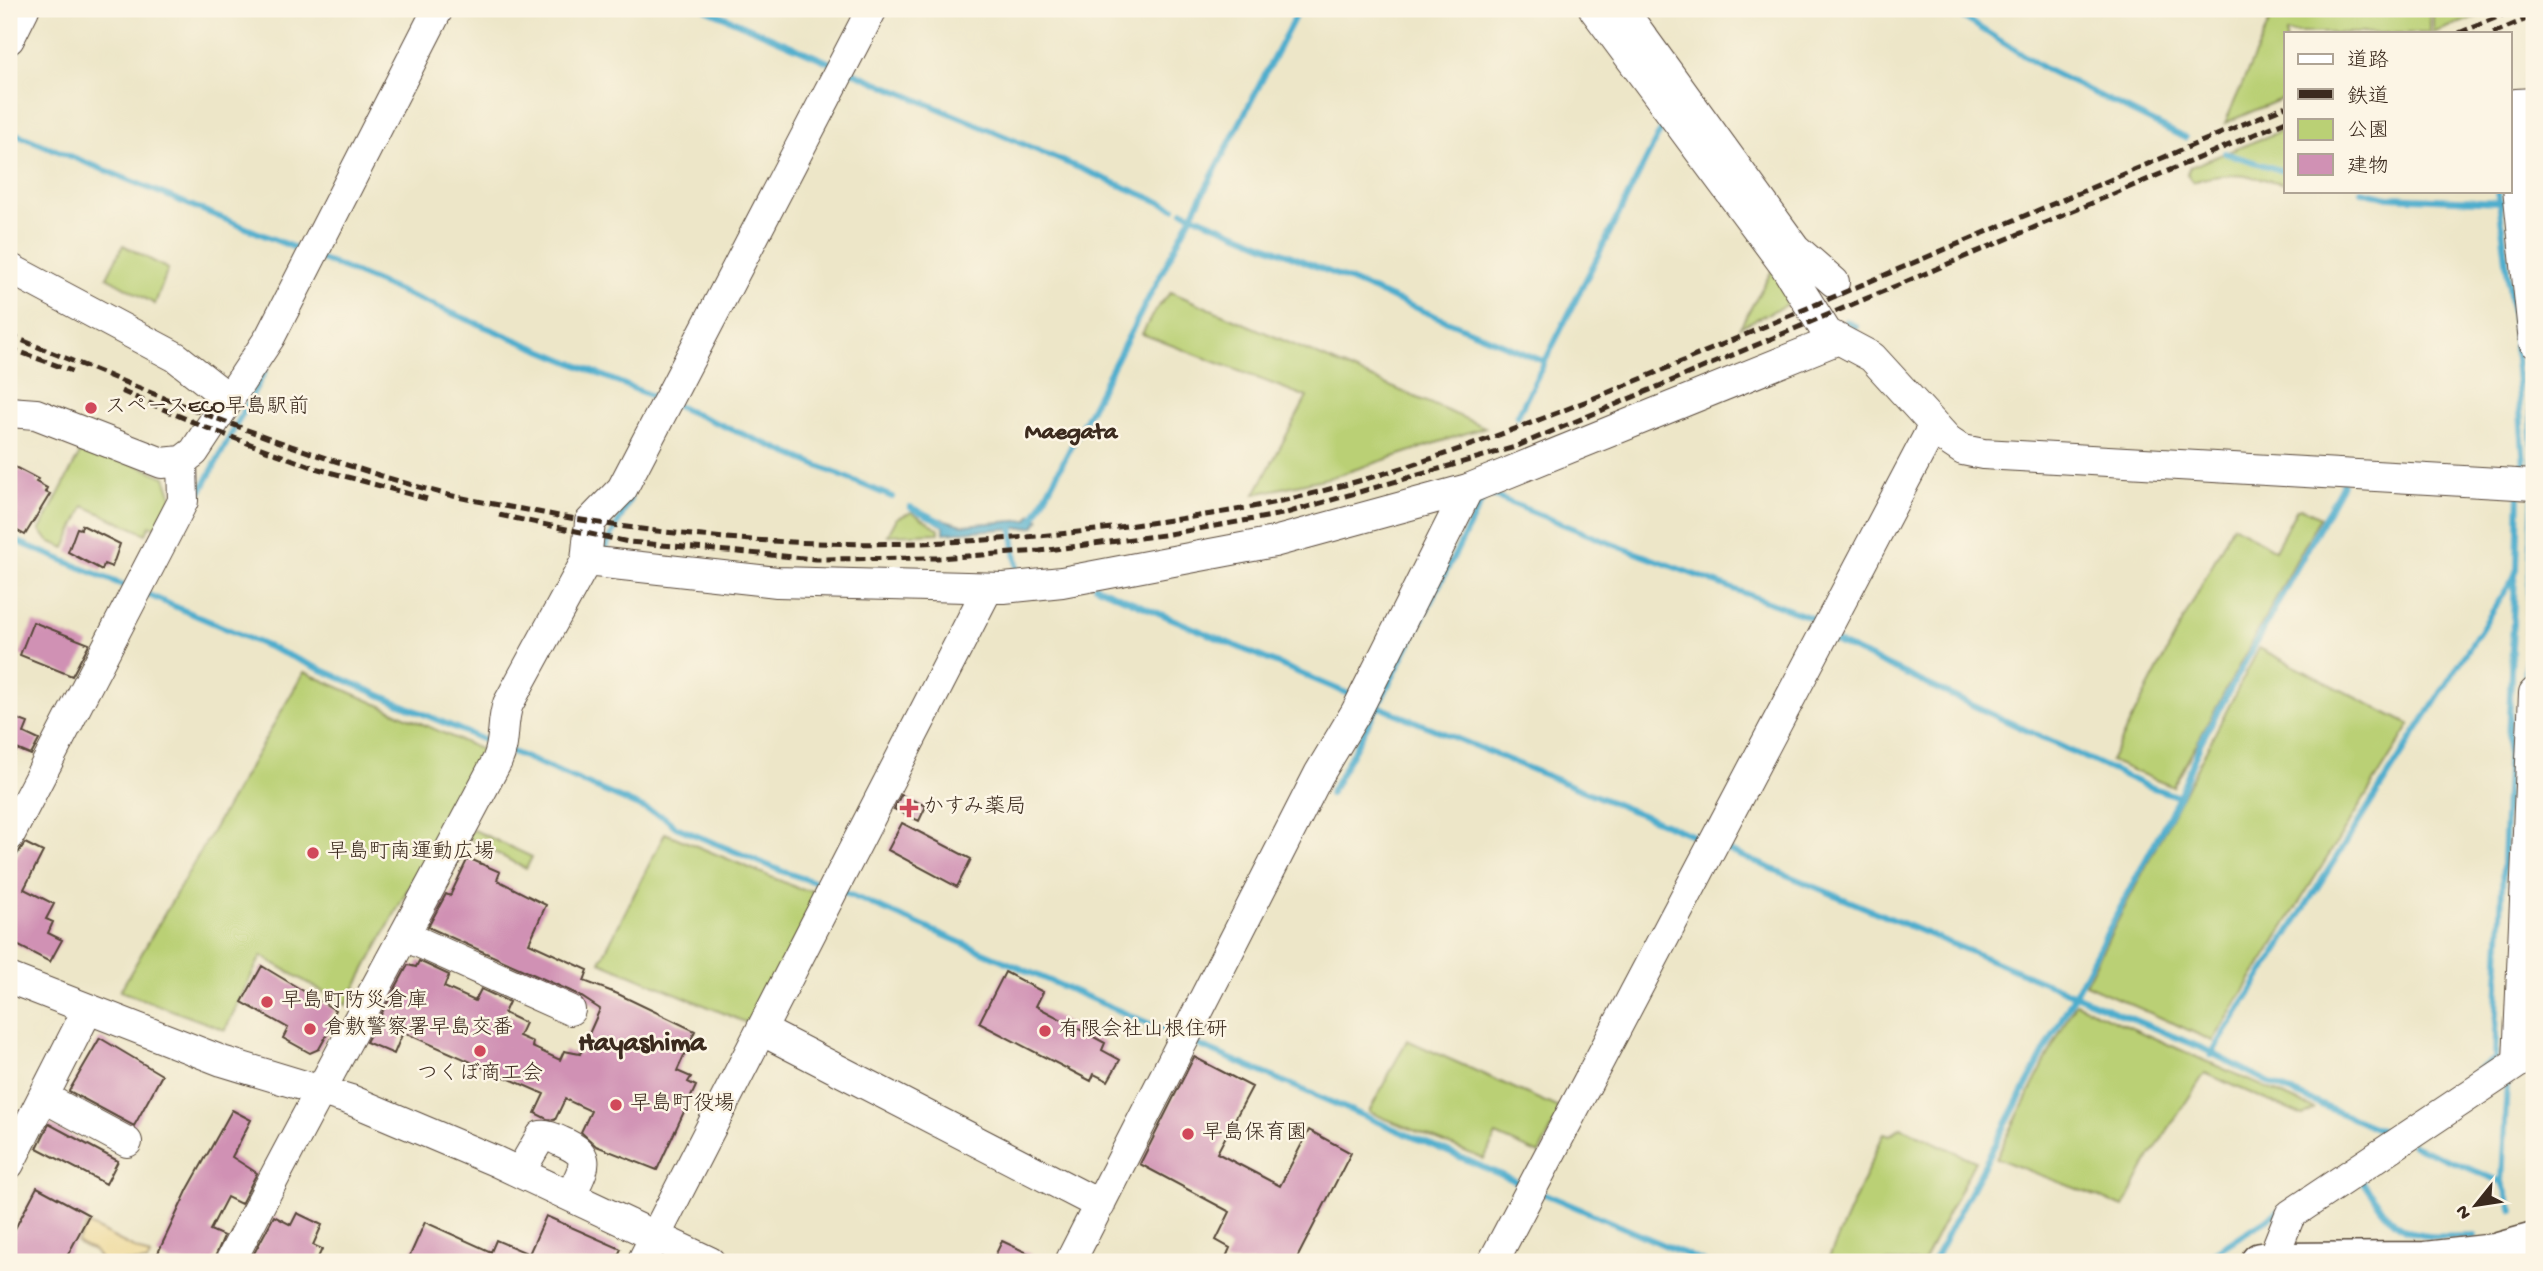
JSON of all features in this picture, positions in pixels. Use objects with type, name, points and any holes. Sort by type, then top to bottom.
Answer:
[{"type":"main road","points":[[2266,1261],[2425,1261],[2495,1253],[2534,1242]]},
{"type":"street","points":[[9,39],[24,9]]},
{"type":"street","points":[[9,412],[36,414],[162,463],[182,461],[194,452],[270,337],[438,9]]},
{"type":"street","points":[[230,1262],[319,1091],[405,936],[503,738],[508,704],[595,563],[590,522],[622,489],[872,9]]},
{"type":"street","points":[[1614,16],[1787,254],[1827,332],[1836,340],[1872,357],[1934,425],[1963,450],[1983,454],[2524,484]]},
{"type":"street","points":[[2512,109],[2516,104],[2534,103]]},
{"type":"street","points":[[2512,130],[2534,342]]},
{"type":"street","points":[[1787,254],[1834,282]]},
{"type":"street","points":[[9,268],[176,358],[217,415]]},
{"type":"street","points":[[595,563],[777,582],[995,588],[1076,579],[1274,541],[1468,489],[1836,340]]},
{"type":"street","points":[[1493,1262],[1824,629],[1934,425]]},
{"type":"street","points":[[9,836],[183,501],[182,461]]},
{"type":"street","points":[[1070,1262],[1319,774],[1356,712],[1468,489]]},
{"type":"street","points":[[648,1250],[832,888],[995,588]]},
{"type":"street","points":[[2266,1261],[2290,1216],[2517,1063],[2527,994],[2534,693]]},
{"type":"street","points":[[405,936],[570,1010]]},
{"type":"street","points":[[9,978],[222,1061],[351,1100],[570,1196],[648,1250],[710,1262]]},
{"type":"street","points":[[9,1164],[88,1009]]},
{"type":"street","points":[[761,1030],[1100,1205]]},
{"type":"street","points":[[43,1097],[127,1142]]},
{"type":"street","points":[[520,1172],[541,1136],[575,1147],[582,1154],[584,1163],[570,1196]]},
{"type":"green space","points":[[2275,9],[2430,9],[2430,32],[2284,32],[2284,98],[2225,123]]},
{"type":"green space","points":[[2433,9],[2481,9],[2481,15],[2433,32]]},
{"type":"green space","points":[[2284,130],[2284,184],[2228,175],[2193,182],[2187,174],[2190,167]]},
{"type":"green space","points":[[123,245],[168,269],[155,304],[107,277]]},
{"type":"green space","points":[[1774,267],[1796,300],[1740,327]]},
{"type":"green space","points":[[1171,292],[1485,427],[1332,477],[1255,494],[1307,397],[1142,334],[1155,310]]},
{"type":"green space","points":[[85,443],[165,477],[172,497],[156,528],[150,525],[146,534],[84,506],[65,548],[48,541],[40,530]]},
{"type":"green space","points":[[2302,508],[2320,517],[2173,787],[2110,761],[2233,525],[2275,550],[2297,509]]},
{"type":"green space","points":[[912,512],[939,529],[939,533],[888,535],[897,518]]},
{"type":"green space","points":[[2259,648],[2410,725],[2213,1041],[2085,984]]},
{"type":"green space","name":"早島町南運動広場","points":[[304,672],[482,750],[346,1005],[261,956],[225,1030],[120,991]]},
{"type":"green space","points":[[474,830],[532,857],[526,869],[464,836]]},
{"type":"green space","points":[[665,833],[800,889],[821,892],[752,1025],[600,962]]},
{"type":"green space","points":[[2075,1003],[2314,1109],[2303,1116],[2205,1073],[2150,1157],[2124,1207],[1996,1158]]},
{"type":"green space","points":[[1407,1040],[1561,1109],[1539,1154],[1496,1135],[1484,1159],[1369,1112]]},
{"type":"green space","points":[[1901,1127],[1975,1161],[1923,1262],[1827,1262],[1884,1133],[1890,1135]]},
{"type":"sand","points":[[87,1224],[150,1256],[147,1262],[102,1262],[94,1251],[77,1243]]},
{"type":"water","points":[[1032,514],[1039,519],[1034,527],[944,533],[944,526],[938,523],[941,519],[963,525],[1028,520]]},
{"type":"building","points":[[9,464],[38,479],[36,482],[47,488],[45,492],[50,494],[25,535],[9,526]]},
{"type":"building","points":[[82,525],[120,544],[112,567],[104,564],[102,570],[68,552],[77,528],[81,529]]},
{"type":"building","points":[[33,622],[89,644],[72,676],[20,655]]},
{"type":"building","points":[[9,716],[28,723],[24,733],[39,740],[31,755],[17,749],[9,768]]},
{"type":"building","points":[[901,795],[926,806],[919,821],[894,809]]},
{"type":"building","points":[[902,823],[971,859],[957,887],[888,850]]},
{"type":"building","points":[[25,843],[43,852],[24,889],[54,904],[46,919],[53,922],[48,933],[62,940],[50,962],[9,941],[9,866]]},
{"type":"building","points":[[468,858],[500,872],[497,880],[546,905],[529,943],[588,970],[584,981],[618,994],[695,1031],[677,1071],[691,1077],[688,1082],[696,1086],[657,1170],[596,1146],[581,1132],[591,1111],[565,1099],[555,1120],[547,1119],[535,1113],[544,1094],[403,1032],[394,1054],[366,1042],[408,965],[416,967],[419,961],[449,975],[444,987],[475,1001],[481,989],[509,1002],[504,1013],[525,1023],[519,1036],[533,1042],[532,1047],[560,1060],[564,1051],[580,1054],[600,1009],[577,994],[428,927],[446,894],[450,896]]},
{"type":"building","points":[[262,966],[335,1010],[328,1022],[333,1024],[319,1049],[310,1053],[283,1038],[288,1028],[242,1002]]},
{"type":"building","points":[[1005,972],[1043,992],[1036,1006],[1105,1043],[1102,1050],[1120,1060],[1108,1081],[1094,1074],[1091,1081],[979,1023]]},
{"type":"building","points":[[100,1038],[162,1075],[134,1126],[69,1091]]},
{"type":"building","points":[[1194,1057],[1252,1087],[1217,1153],[1280,1186],[1309,1130],[1351,1153],[1295,1262],[1224,1262],[1230,1248],[1216,1240],[1230,1212],[1140,1164]]},
{"type":"building","points":[[232,1110],[251,1120],[232,1157],[257,1173],[241,1204],[227,1197],[210,1230],[224,1236],[213,1262],[171,1262],[157,1255],[188,1189]]},
{"type":"building","points":[[49,1124],[118,1161],[106,1184],[37,1148]]},
{"type":"building","points":[[37,1187],[89,1215],[64,1262],[9,1262],[9,1240]]},
{"type":"building","points":[[297,1213],[322,1225],[313,1245],[322,1249],[316,1262],[257,1262],[251,1259],[274,1216],[291,1225]]},
{"type":"building","points":[[546,1216],[621,1249],[615,1262],[407,1262],[425,1222],[491,1252],[496,1240],[529,1254]]},
{"type":"building","points":[[1002,1241],[1047,1262],[992,1262]]},
{"type":"waterway","points":[[706,9],[833,64]]},
{"type":"waterway","points":[[1032,522],[1299,9]]},
{"type":"waterway","points":[[1950,9],[2045,69],[2185,138]]},
{"type":"waterway","points":[[9,66],[19,46]]},
{"type":"waterway","points":[[850,71],[1174,208]]},
{"type":"waterway","points":[[1517,417],[1664,124]]},
{"type":"waterway","points":[[9,131],[305,252]]},
{"type":"waterway","points":[[2225,153],[2284,171]]},
{"type":"waterway","points":[[2366,192],[2388,197],[2501,202]]},
{"type":"waterway","points":[[2498,192],[2514,330],[2524,465],[2511,472]]},
{"type":"waterway","points":[[1183,211],[1543,361]]},
{"type":"waterway","points":[[319,258],[659,399]]},
{"type":"waterway","points":[[1846,321],[1856,327]]},
{"type":"waterway","points":[[2528,348],[2534,477]]},
{"type":"waterway","points":[[194,504],[265,371]]},
{"type":"waterway","points":[[674,405],[892,497]]},
{"type":"waterway","points":[[1933,1262],[2179,797],[2201,742],[2343,484]]},
{"type":"waterway","points":[[1330,794],[1378,706],[1487,491]]},
{"type":"waterway","points":[[2211,1055],[2513,579],[2517,569],[2519,491]]},
{"type":"waterway","points":[[1486,493],[1612,544],[1817,620],[1820,624]]},
{"type":"waterway","points":[[2525,690],[2533,495]]},
{"type":"waterway","points":[[602,555],[630,499]]},
{"type":"waterway","points":[[910,507],[946,524]]},
{"type":"waterway","points":[[1012,525],[1017,568]]},
{"type":"waterway","points":[[9,538],[130,588]]},
{"type":"waterway","points":[[2478,1076],[2476,1071],[2495,1059],[2515,575]]},
{"type":"waterway","points":[[1095,586],[1351,695]]},
{"type":"waterway","points":[[144,593],[493,744]]},
{"type":"waterway","points":[[1830,639],[2142,784],[2179,797]]},
{"type":"waterway","points":[[1375,705],[1706,841]]},
{"type":"waterway","points":[[510,751],[664,817],[676,827],[784,872],[827,886]]},
{"type":"waterway","points":[[9,858],[15,845]]},
{"type":"waterway","points":[[1722,848],[2202,1048],[2272,1084],[2394,1136]]},
{"type":"waterway","points":[[841,891],[1178,1036]]},
{"type":"waterway","points":[[1191,1042],[1525,1185]]},
{"type":"waterway","points":[[2507,1082],[2502,1182],[2513,1211]]},
{"type":"waterway","points":[[2413,1145],[2502,1182]]},
{"type":"waterway","points":[[2360,1178],[2385,1213],[2406,1230],[2432,1236],[2475,1236]]},
{"type":"waterway","points":[[1538,1191],[1704,1262]]},
{"type":"waterway","points":[[2200,1262],[2281,1210]]},
{"type":"railway","points":[[2461,32],[2517,9]]},
{"type":"railway","points":[[2495,32],[2534,16]]},
{"type":"railway","points":[[9,335],[274,440],[382,476],[476,501],[613,525],[752,540],[892,544],[1104,529],[1281,501],[1350,484],[1484,440],[1616,389],[2284,107]]},
{"type":"railway","points":[[499,515],[629,542],[815,559],[938,558],[1040,551],[1163,535],[1283,514],[1515,447],[2284,122]]},
{"type":"railway","points":[[9,348],[72,371]]},
{"type":"railway","points":[[121,391],[207,428],[315,468],[431,500]]},
{"type":"place","name":"スペースECO早島駅前","points":[[91,408]]},
{"type":"place","name":"かすみ薬局","points":[[909,808]]},
{"type":"place","name":"早島町南運動広場","points":[[313,853]]},
{"type":"place","name":"早島町防災倉庫","points":[[267,1002]]},
{"type":"place","name":"倉敷警察署早島交番","points":[[310,1029]]},
{"type":"place","name":"有限会社山根住研","points":[[1045,1031]]},
{"type":"place","name":"つくぼ商工会","points":[[480,1051]]},
{"type":"place","name":"早島町役場","points":[[616,1105]]},
{"type":"place","name":"早島保育園","points":[[1188,1134]]},
{"type":"district","name":"Maegata","points":[[1071,433]]},
{"type":"district","name":"Hayashima","points":[[642,1044]]}]
